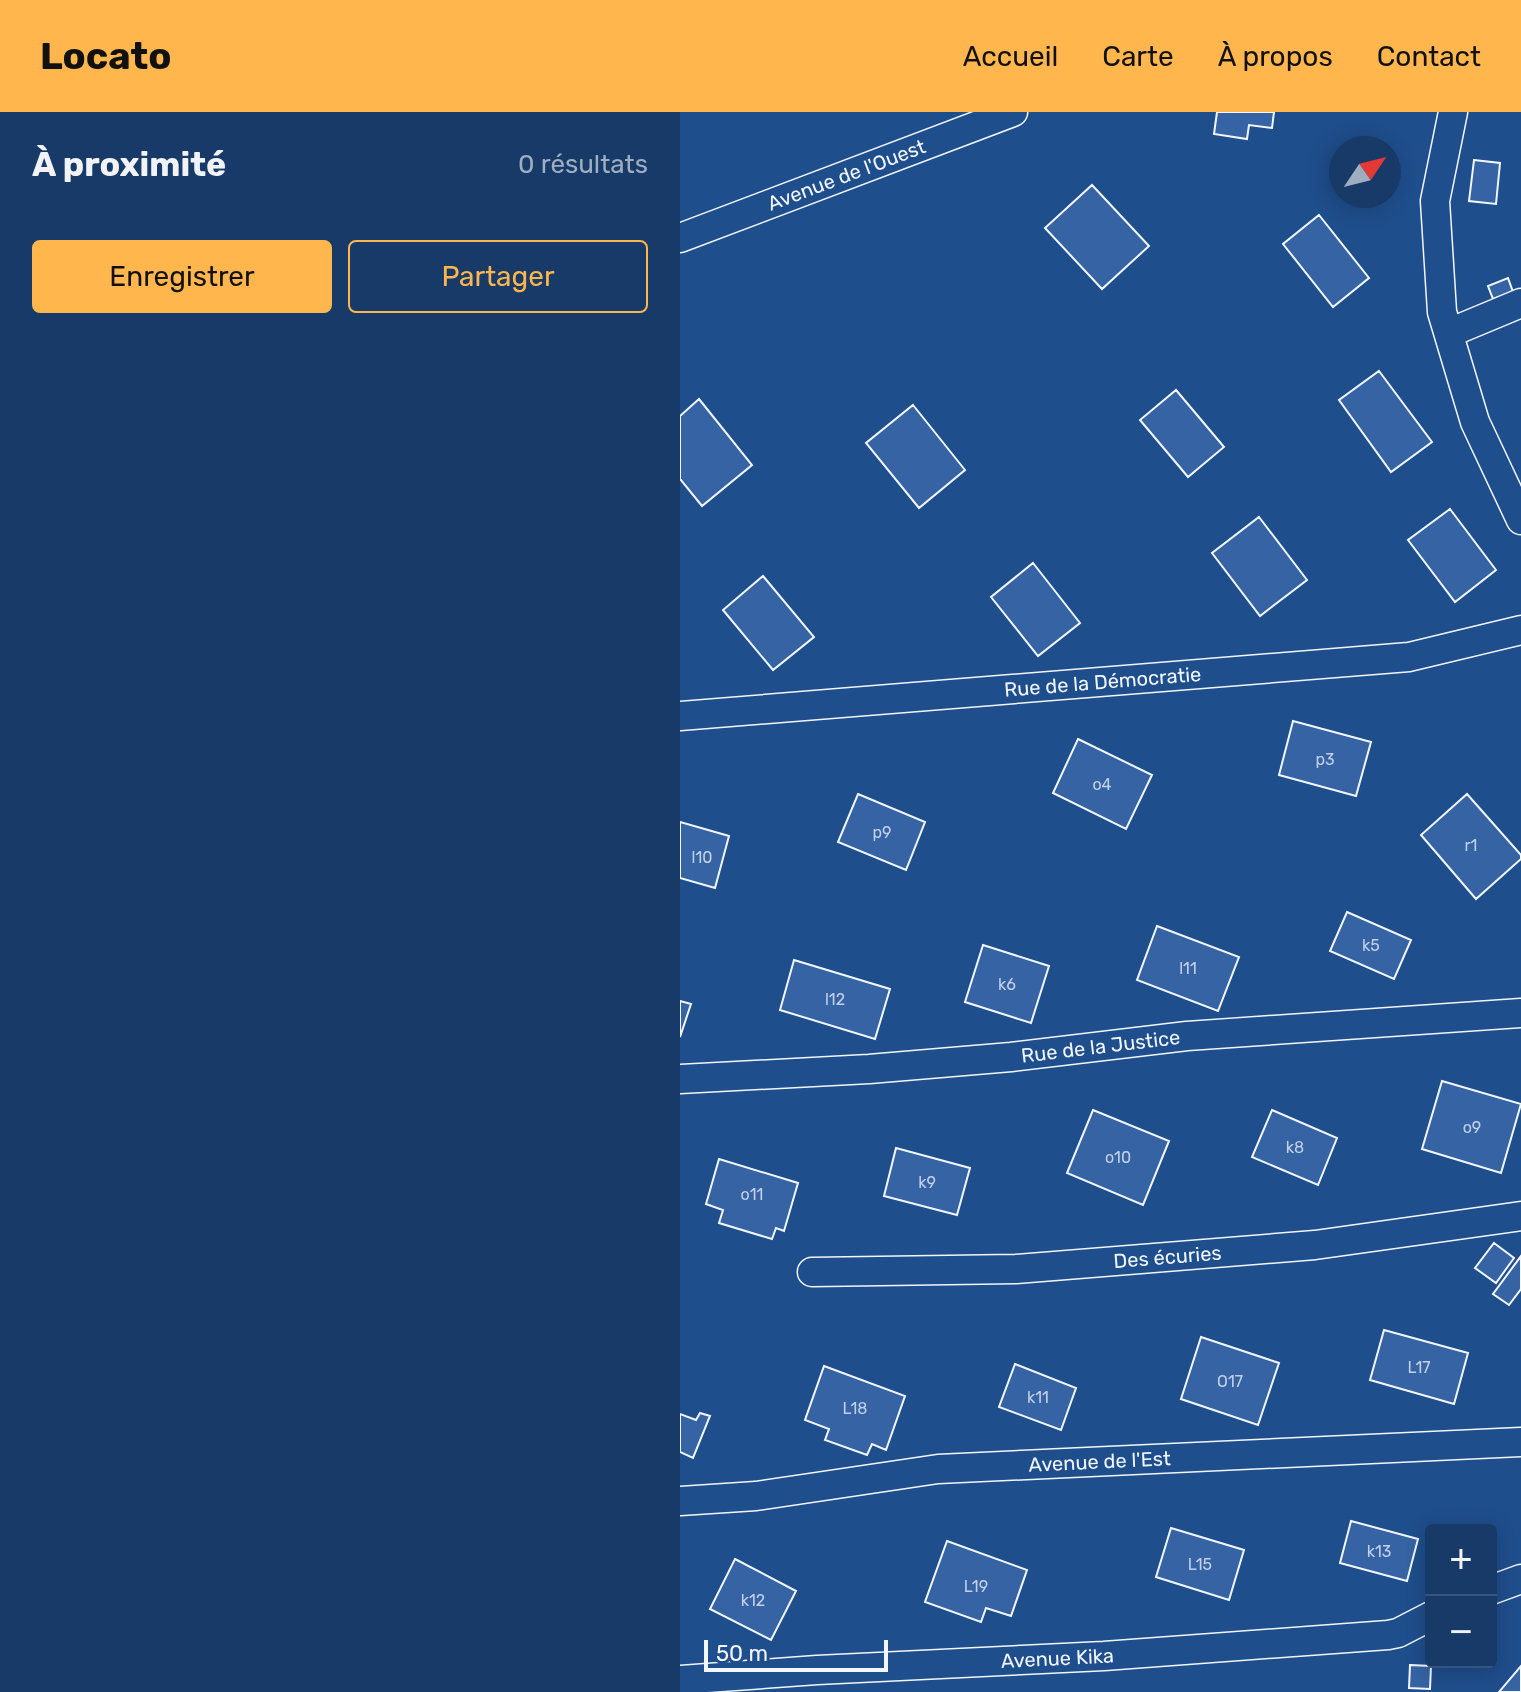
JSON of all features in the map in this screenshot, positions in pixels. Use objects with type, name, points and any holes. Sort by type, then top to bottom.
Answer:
[{"type":"street","name":"Avenue de l'Ouest","points":[[680,238],[1013,112]]},
{"type":"street","points":[[1453,112],[1435,201],[1442,312],[1475,422],[1521,520]]},
{"type":"street","points":[[1449,333],[1521,303]]},
{"type":"street","name":"Rue de la Démocratie","points":[[680,716],[1409,657],[1521,630]]},
{"type":"street","name":"Rue de la Justice","points":[[680,1079],[869,1069],[1011,1057],[1187,1036],[1521,1013]]},
{"type":"street","name":"Des écuries","points":[[812,1272],[1016,1269],[1315,1245],[1521,1216]]},
{"type":"street","name":"Avenue de l'Est","points":[[680,1501],[756,1496],[938,1469],[1521,1442]]},
{"type":"street","points":[[1497,1588],[1521,1579]]},
{"type":"street","name":"Avenue Kika","points":[[680,1680],[1104,1656],[1388,1635],[1425,1619]]},
{"type":"building","points":[[1217,112],[1274,112],[1272,128],[1249,125],[1247,139],[1214,134]]},
{"type":"building","points":[[1474,160],[1500,163],[1496,204],[1469,201]]},
{"type":"building","points":[[1092,185],[1149,246],[1102,289],[1045,228]]},
{"type":"building","points":[[1319,215],[1369,278],[1333,307],[1283,244]]},
{"type":"building","points":[[1508,278],[1513,292],[1493,299],[1488,286]]},
{"type":"building","points":[[1379,371],[1432,442],[1391,472],[1339,400]]},
{"type":"building","points":[[1176,390],[1224,447],[1188,477],[1140,420]]},
{"type":"building","points":[[699,399],[752,465],[702,506],[680,479],[680,416]]},
{"type":"building","points":[[913,405],[965,470],[919,508],[866,443]]},
{"type":"building","points":[[1450,509],[1496,570],[1455,602],[1408,540]]},
{"type":"building","points":[[1259,517],[1307,580],[1260,616],[1212,553]]},
{"type":"building","points":[[1033,563],[1080,623],[1038,656],[991,597]]},
{"type":"building","points":[[763,576],[814,637],[773,670],[723,610]]},
{"type":"building","points":[[1293,721],[1371,742],[1356,796],[1279,775]]},
{"type":"building","points":[[1078,739],[1152,775],[1126,829],[1053,793]]},
{"type":"building","points":[[858,794],[925,822],[906,870],[838,842]]},
{"type":"building","points":[[1467,794],[1521,855],[1521,859],[1476,899],[1421,835]]},
{"type":"building","points":[[680,822],[729,836],[715,888],[680,878]]},
{"type":"building","points":[[1347,912],[1411,940],[1394,979],[1330,951]]},
{"type":"building","points":[[1157,926],[1239,957],[1218,1011],[1137,980]]},
{"type":"building","points":[[983,945],[1049,966],[1031,1023],[965,1002]]},
{"type":"building","points":[[794,960],[890,989],[875,1039],[780,1010]]},
{"type":"building","points":[[680,1001],[691,1004],[680,1037]]},
{"type":"building","points":[[1442,1081],[1521,1104],[1501,1173],[1422,1149]]},
{"type":"building","points":[[1093,1110],[1169,1141],[1143,1205],[1067,1173]]},
{"type":"building","points":[[1272,1110],[1337,1138],[1318,1185],[1252,1157]]},
{"type":"building","points":[[896,1148],[970,1168],[957,1215],[884,1196]]},
{"type":"building","points":[[719,1159],[798,1183],[784,1231],[776,1228],[772,1239],[719,1223],[723,1210],[706,1204]]},
{"type":"building","points":[[1494,1243],[1514,1258],[1496,1283],[1475,1268]]},
{"type":"building","points":[[1521,1256],[1521,1289],[1509,1305],[1493,1294]]},
{"type":"building","points":[[1384,1330],[1468,1353],[1454,1404],[1370,1380]]},
{"type":"building","points":[[1201,1337],[1279,1363],[1258,1425],[1181,1399]]},
{"type":"building","points":[[1015,1364],[1076,1388],[1061,1430],[999,1407]]},
{"type":"building","points":[[824,1366],[905,1396],[886,1450],[872,1444],[867,1455],[825,1440],[829,1429],[805,1420]]},
{"type":"building","points":[[700,1413],[710,1416],[693,1458],[680,1452],[680,1414],[696,1420]]},
{"type":"building","points":[[1351,1521],[1418,1539],[1407,1581],[1340,1563]]},
{"type":"building","points":[[1171,1528],[1244,1550],[1229,1600],[1156,1577]]},
{"type":"building","points":[[947,1541],[1027,1570],[1011,1616],[986,1608],[981,1622],[925,1602]]},
{"type":"building","points":[[735,1559],[796,1591],[771,1640],[710,1609]]},
{"type":"building","points":[[1410,1665],[1431,1668],[1430,1689],[1409,1688]]},
{"type":"building","points":[[1521,1666],[1521,1692],[1499,1692]]}]
